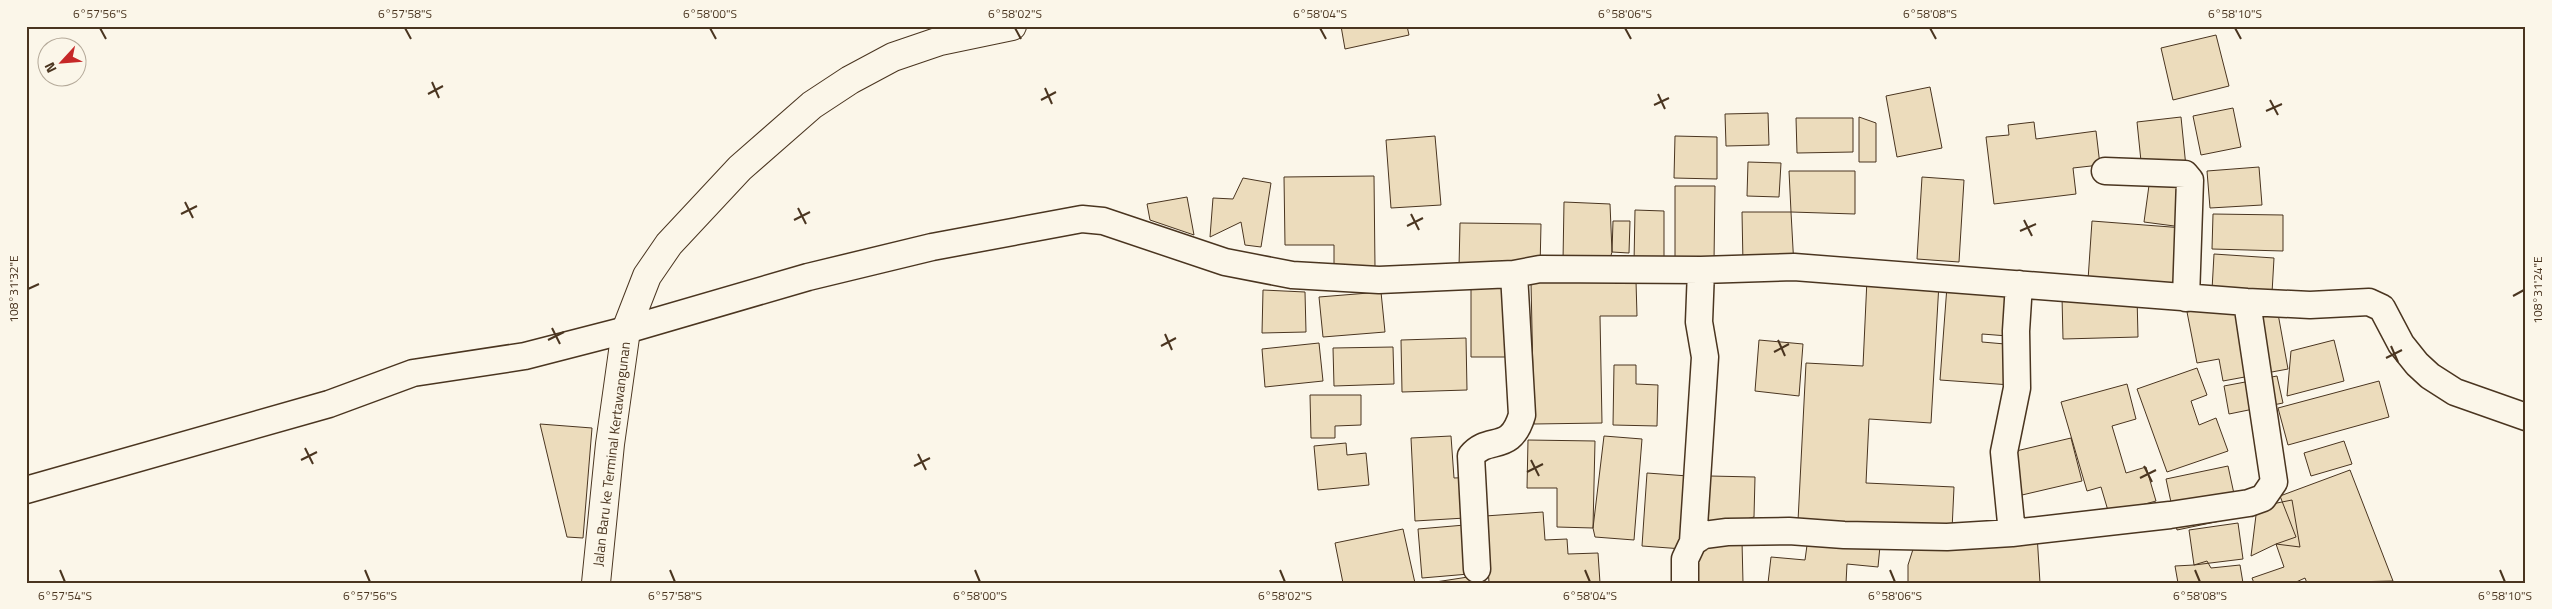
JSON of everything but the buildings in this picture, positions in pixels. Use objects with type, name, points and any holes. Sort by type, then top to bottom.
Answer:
[{"type":"main road","name":"Jalan Baru ke Terminal Kertawangunan","points":[[597,574],[610,444],[626,330],[646,276],[669,244],[740,168],[812,106],[850,80],[893,57],[940,41],[1012,26]]},
{"type":"street","points":[[2105,171],[2170,172],[2185,174],[2190,180],[2186,298]]},
{"type":"street","points":[[26,490],[329,404],[388,382],[435,368],[526,356],[626,330],[818,275],[932,247],[1082,218],[1103,221],[1225,262],[1292,275],[1379,280],[1514,274],[1540,270],[1701,270],[1794,267],[2247,302],[2310,305],[2369,302],[2382,308],[2401,344],[2417,364],[2430,376],[2455,392],[2526,417]]},
{"type":"street","points":[[1685,583],[1685,559],[1693,542],[1705,357],[1699,322],[1701,270]]},
{"type":"street","points":[[1477,569],[1471,456],[1476,450],[1505,442],[1518,430],[1522,415],[1514,274]]},
{"type":"street","points":[[2012,533],[2004,452],[2017,388],[2016,331],[2019,284]]},
{"type":"street","points":[[1693,542],[1704,535],[1727,532],[1789,530],[1844,535],[1947,537],[2012,533],[2170,515],[2262,498],[2274,482],[2247,302]]}]
